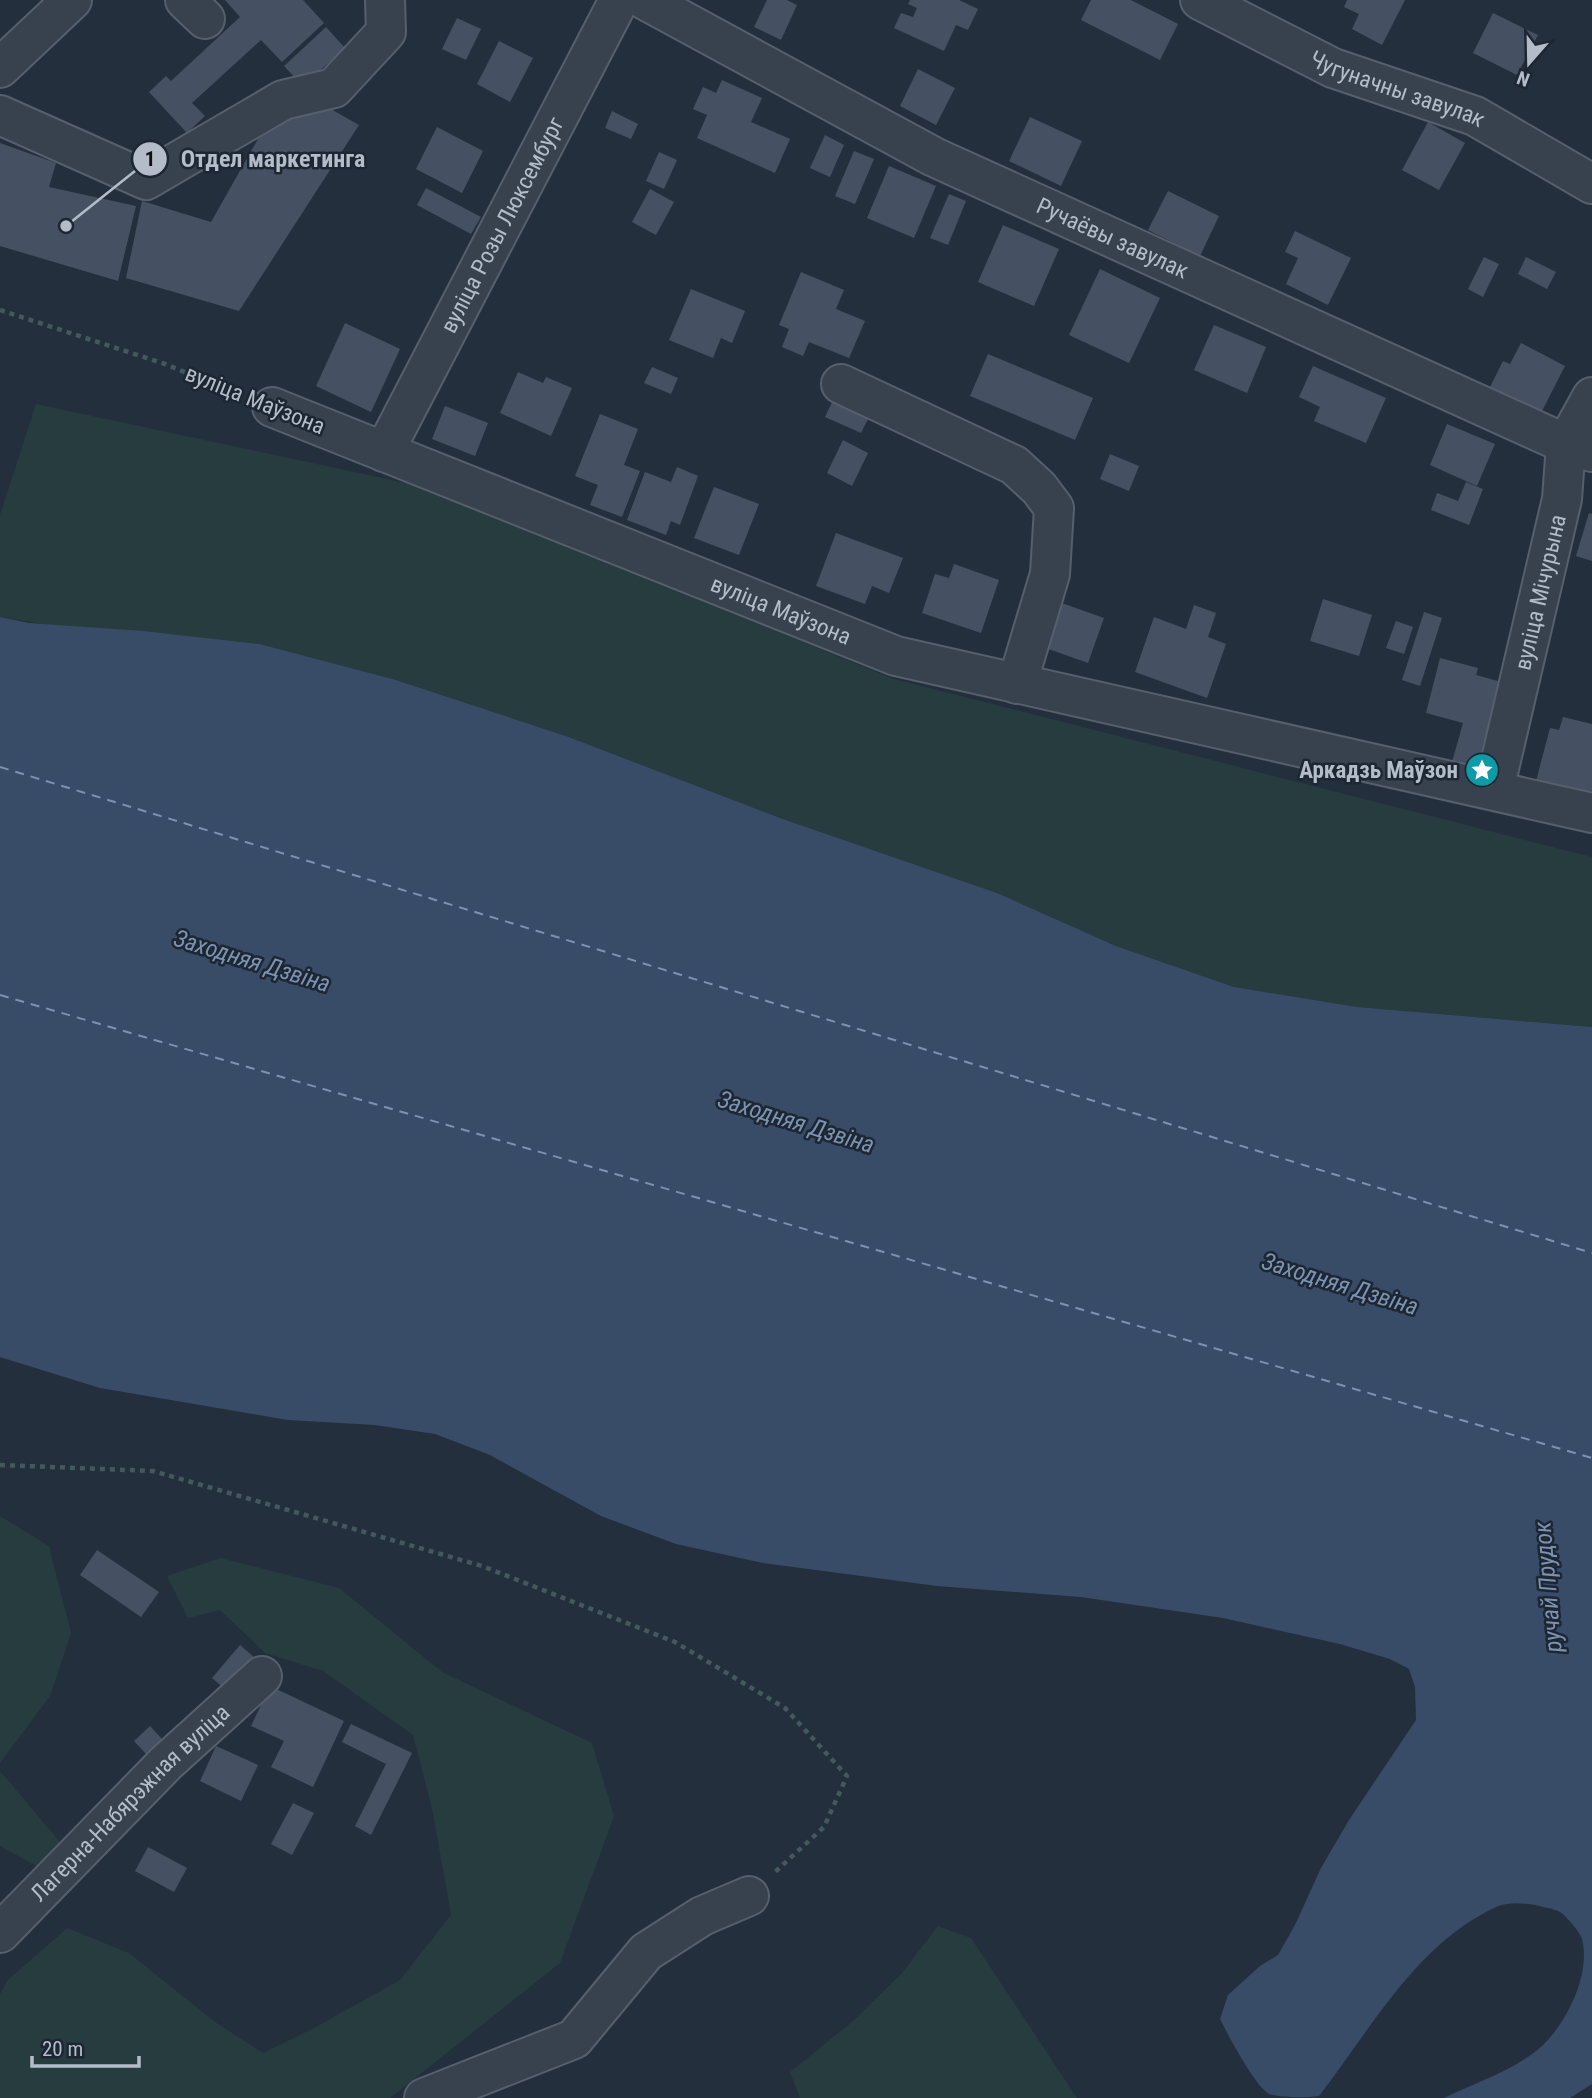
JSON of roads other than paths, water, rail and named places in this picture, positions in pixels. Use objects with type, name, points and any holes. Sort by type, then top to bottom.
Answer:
[{"type":"street","points":[[0,68],[72,0]]},
{"type":"street","points":[[0,115],[146,180],[283,100],[334,88],[386,32],[385,0]]},
{"type":"street","name":"вуліца Розы Люксембург","points":[[384,452],[619,0]]},
{"type":"street","name":"Ручаёвы завулак","points":[[645,0],[934,157],[1579,448]]},
{"type":"street","name":"Чугуначны завулак","points":[[1200,0],[1333,68],[1475,116],[1592,184]]},
{"type":"street","points":[[841,384],[1014,466],[1039,488],[1054,508],[1050,574],[1017,684]]},
{"type":"street","name":"вуліца Мічурына","points":[[1494,790],[1562,499],[1592,397]]},
{"type":"street","name":"вуліца Маўзона","points":[[272,407],[896,656],[1592,813]]},
{"type":"street","name":"Лагерна-Набярэжная вуліца","points":[[0,1933],[166,1763],[262,1676]]},
{"type":"street","points":[[424,2098],[575,2039],[646,1952],[702,1916],[749,1896]]},
{"type":"water","points":[[0,617],[29,623],[143,631],[259,644],[396,680],[566,736],[780,818],[997,893],[1116,946],[1234,987],[1357,1007],[1592,1027],[1592,2084],[1570,2098],[1444,2098],[1508,2069],[1532,2054],[1552,2035],[1575,1996],[1583,1967],[1581,1936],[1561,1913],[1532,1904],[1513,1903],[1496,1907],[1468,1923],[1442,1943],[1397,1990],[1319,2096],[1269,2094],[1249,2071],[1220,2019],[1228,1995],[1260,1966],[1278,1955],[1321,1868],[1349,1820],[1416,1720],[1415,1687],[1409,1669],[1390,1659],[1340,1644],[1223,1618],[1081,1597],[937,1586],[763,1563],[676,1544],[601,1516],[490,1455],[435,1434],[375,1425],[288,1420],[100,1388],[0,1357]]},
{"type":"place","name":"Отдел маркетинга","points":[[66,226]]},
{"type":"place","name":"Аркадзь Маўзон","points":[[1482,770]]},
{"type":"water label","name":"Заходняя Дзвіна","points":[[252,961]]},
{"type":"water label","name":"Заходняя Дзвіна","points":[[796,1122]]},
{"type":"water label","name":"Заходняя Дзвіна","points":[[1340,1284]]},
{"type":"water label","name":"ручай Прудок","points":[[1548,1587]]}]
